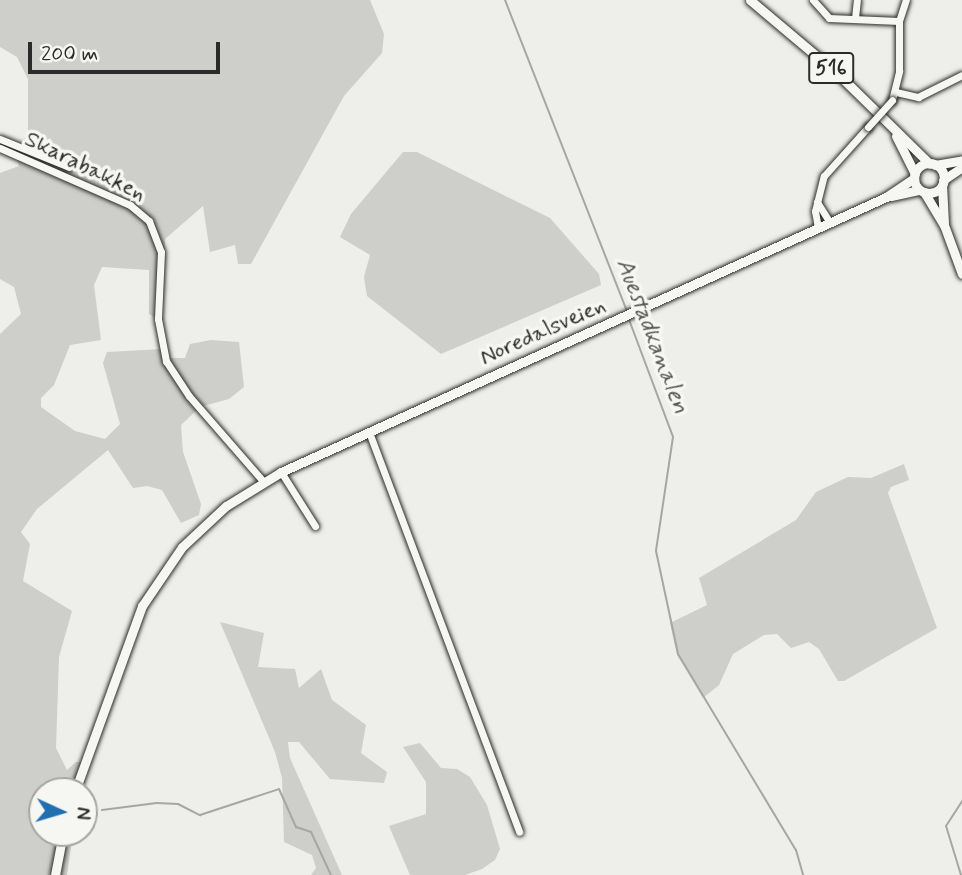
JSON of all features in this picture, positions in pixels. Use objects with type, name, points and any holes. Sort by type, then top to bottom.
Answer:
[{"type":"main road","name":"516","points":[[750,0],[839,75],[933,164],[942,182],[944,225]]},
{"type":"main road","name":"516","points":[[888,122],[922,191],[944,225],[962,274]]},
{"type":"main road","points":[[933,164],[962,160]]},
{"type":"main road","name":"Noredalsveien","points":[[80,777],[127,640],[153,587],[197,530],[263,481],[886,197],[933,164]]},
{"type":"main road","name":"Noredalsveien","points":[[886,197],[922,191],[934,192],[942,182],[962,167]]},
{"type":"main road","points":[[55,875],[60,847]]},
{"type":"street","points":[[813,0],[829,18],[899,21]]},
{"type":"street","points":[[855,18],[857,0]]},
{"type":"street","points":[[818,228],[817,202],[824,176],[894,96],[899,21],[906,0]]},
{"type":"street","points":[[894,96],[918,97],[962,75]]},
{"type":"street","name":"Skarabakken","points":[[0,139],[69,167]]},
{"type":"street","name":"Skarabakken","points":[[0,148],[130,205],[149,221],[161,253],[158,319],[166,361],[189,396],[263,481]]},
{"type":"street","points":[[817,202],[830,223]]},
{"type":"street","points":[[369,432],[519,832]]},
{"type":"street","points":[[281,472],[315,526]]},
{"type":"shaded area","points":[[0,0],[370,0],[384,34],[382,53],[344,96],[251,264],[238,264],[235,245],[210,252],[203,206],[165,239],[164,287],[158,319],[149,314],[149,270],[102,267],[94,285],[101,340],[70,345],[54,385],[41,398],[41,407],[75,431],[105,439],[120,424],[103,363],[107,352],[163,349],[170,358],[185,358],[190,344],[211,340],[239,342],[244,387],[229,399],[200,407],[181,425],[183,452],[201,504],[199,515],[181,523],[162,490],[147,486],[133,488],[108,450],[37,509],[21,532],[30,544],[23,581],[72,611],[59,657],[56,748],[67,770],[76,762],[90,762],[86,777],[28,777],[28,847],[71,847],[67,875],[0,875],[0,334],[21,314],[14,287],[0,279],[0,173],[19,166],[13,149],[28,135],[28,79],[17,57],[0,47]]},
{"type":"shaded area","points":[[403,152],[417,152],[550,218],[599,274],[601,285],[441,354],[367,296],[364,277],[370,255],[340,237],[351,214]]},
{"type":"shaded area","points":[[904,464],[909,480],[891,487],[888,493],[937,628],[844,681],[838,681],[819,649],[809,642],[791,648],[777,634],[764,635],[733,654],[719,685],[703,698],[677,655],[670,623],[707,605],[699,578],[796,520],[816,492],[848,477],[871,478]]},
{"type":"shaded area","points":[[220,622],[264,633],[258,667],[295,669],[299,688],[321,669],[332,700],[366,725],[361,753],[387,772],[384,783],[330,779],[299,742],[288,742],[290,758],[342,875],[311,875],[316,868],[312,855],[284,842],[282,778],[275,752]]},
{"type":"shaded area","points":[[420,743],[441,768],[457,769],[470,777],[487,805],[500,849],[495,860],[482,869],[465,875],[410,875],[389,826],[426,814],[426,782],[403,747]]},
{"type":"waterway","name":"Auestadkanalen","points":[[505,0],[627,312]]},
{"type":"waterway","name":"Auestadkanalen","points":[[628,317],[673,437],[656,551],[678,654],[796,850],[803,875]]},
{"type":"waterway","points":[[102,810],[157,803],[178,804],[200,815],[279,789],[296,827],[311,832],[331,875]]},
{"type":"waterway","points":[[961,875],[946,826],[962,801]]}]
